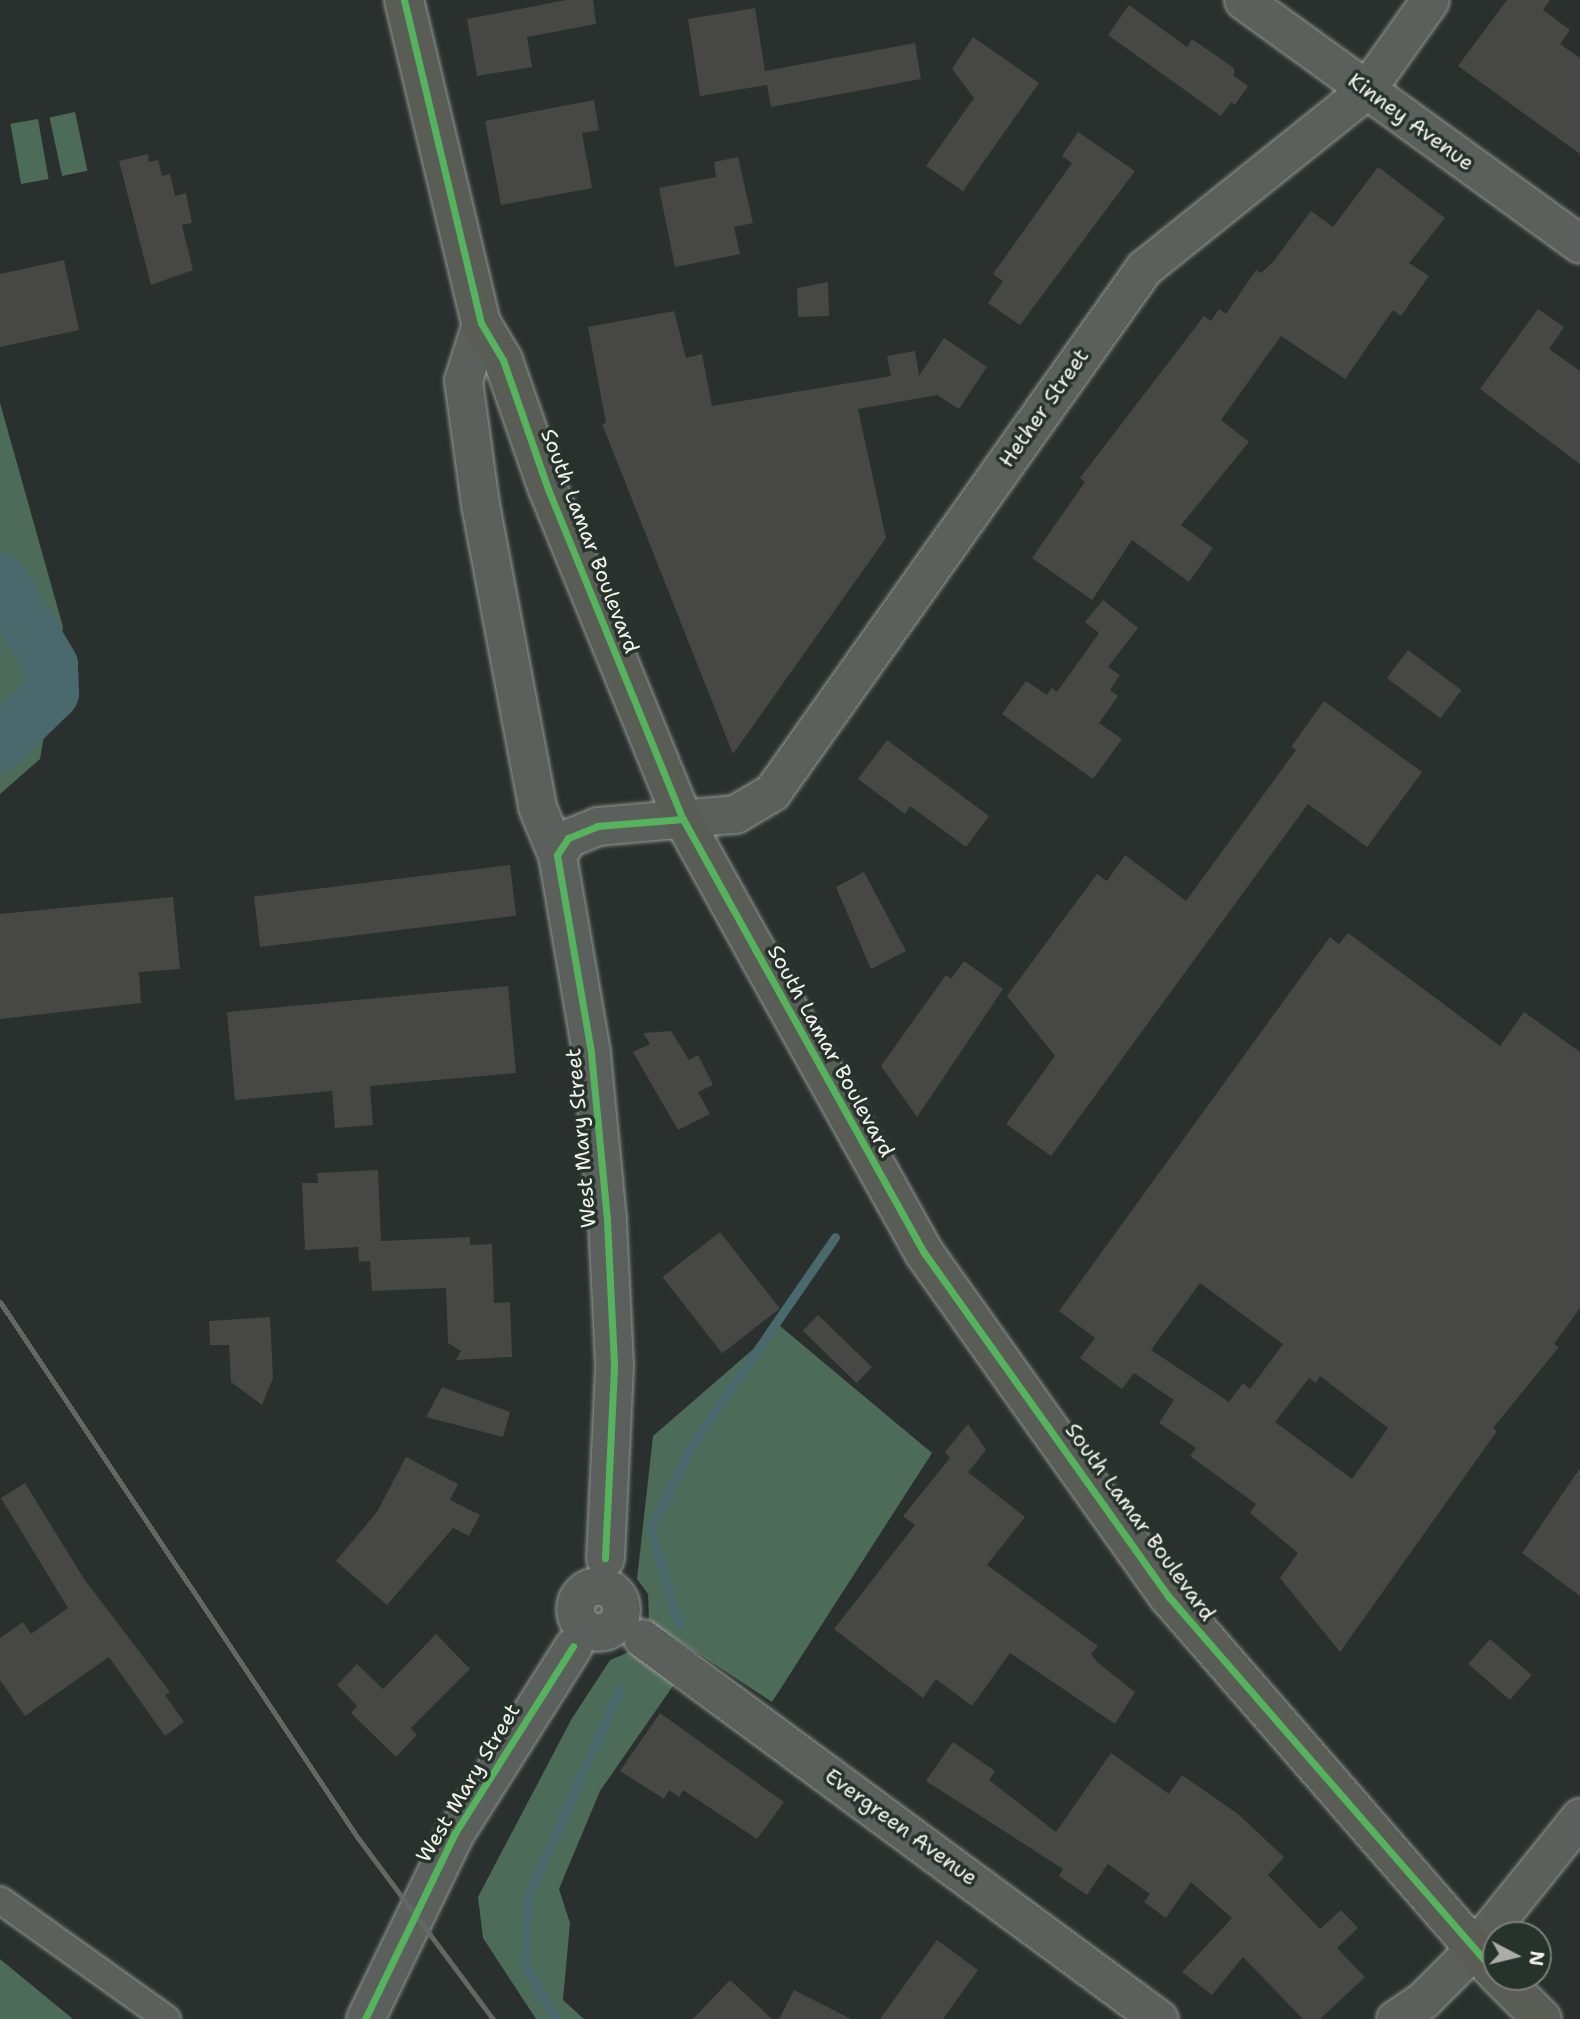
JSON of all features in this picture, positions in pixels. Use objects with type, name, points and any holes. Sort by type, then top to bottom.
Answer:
[{"type":"main road","name":"South Lamar Boulevard","points":[[404,0],[481,323],[503,360],[548,489],[682,819],[925,1254],[1169,1597],[1482,1959]]},
{"type":"main road","points":[[1514,1991],[1542,2019]]},
{"type":"street","name":"Kinney Avenue","points":[[1243,0],[1580,244]]},
{"type":"street","name":"Hether Street","points":[[682,819],[734,814],[772,792],[1144,268],[1366,90],[1430,0]]},
{"type":"street","name":"West Mary Street","points":[[365,2019],[455,1833],[603,1612],[614,1364],[607,1219],[591,1052],[557,855],[537,807],[480,504],[463,380],[481,323]]},
{"type":"street","points":[[557,855],[568,838],[597,826],[682,819]]},
{"type":"street","name":"Evergreen Avenue","points":[[603,1612],[1159,2019]]},
{"type":"street","points":[[1511,1921],[1580,1817]]},
{"type":"street","points":[[0,1900],[167,2019]]},
{"type":"street","points":[[1395,2019],[1482,1962]]},
{"type":"green space","points":[[75,112],[87,171],[62,176],[50,117]]},
{"type":"green space","points":[[38,119],[49,179],[21,184],[10,124]]},
{"type":"green space","points":[[0,403],[63,627],[40,759],[0,794]]},
{"type":"green space","points":[[780,1326],[932,1453],[772,1702],[649,1621],[648,1594],[637,1579],[653,1436]]},
{"type":"green space","points":[[629,1652],[675,1683],[600,1791],[559,1889],[570,1923],[563,2000],[584,2019],[536,2019],[483,1938],[478,1897],[571,1720],[610,1660]]},
{"type":"green space","points":[[0,1959],[73,2019],[0,2019]]},
{"type":"building","points":[[566,0],[593,0],[596,24],[527,37],[532,67],[477,76],[467,19]]},
{"type":"building","points":[[1507,0],[1550,0],[1543,10],[1570,30],[1560,44],[1580,58],[1580,154],[1458,66]]},
{"type":"building","points":[[1129,5],[1187,47],[1192,39],[1234,68],[1234,76],[1248,86],[1235,105],[1231,102],[1221,116],[1108,35]]},
{"type":"building","points":[[755,8],[765,71],[915,43],[921,79],[771,107],[767,85],[700,96],[688,19]]},
{"type":"building","points":[[973,37],[1039,83],[963,191],[926,166],[974,98],[952,69]]},
{"type":"building","points":[[594,100],[599,130],[582,133],[592,188],[501,205],[485,121]]},
{"type":"building","points":[[1078,132],[1135,171],[1020,325],[988,303],[1003,281],[993,274],[1072,163],[1062,156]]},
{"type":"building","points":[[148,154],[149,162],[158,160],[162,176],[170,174],[175,196],[186,193],[192,223],[182,225],[193,270],[151,285],[119,161]]},
{"type":"building","points":[[738,157],[753,223],[734,227],[740,254],[675,267],[659,188],[716,177],[714,162]]},
{"type":"building","points":[[1378,167],[1445,218],[1409,263],[1429,276],[1401,316],[1393,310],[1345,379],[1281,336],[1221,420],[1249,442],[1181,525],[1213,548],[1189,582],[1132,540],[1092,600],[1032,558],[1085,482],[1080,478],[1204,316],[1211,321],[1219,309],[1226,314],[1256,270],[1261,273],[1273,262],[1311,211],[1333,227]]},
{"type":"building","points":[[64,260],[79,330],[0,347],[0,274]]},
{"type":"building","points":[[828,282],[829,316],[798,317],[797,288]]},
{"type":"building","points":[[1538,309],[1564,327],[1549,349],[1580,371],[1580,464],[1480,389]]},
{"type":"building","points":[[674,311],[686,358],[702,354],[712,406],[891,376],[887,356],[915,351],[919,376],[944,338],[987,367],[959,409],[937,395],[858,409],[886,538],[733,754],[602,424],[606,423],[588,327]]},
{"type":"building","points":[[1103,600],[1138,628],[1108,667],[1120,675],[1110,690],[1118,696],[1099,723],[1122,739],[1093,779],[1002,714],[1026,681],[1047,695],[1052,688],[1057,692],[1099,633],[1085,622]]},
{"type":"building","points":[[1408,650],[1462,690],[1440,718],[1387,678]]},
{"type":"building","points":[[1324,701],[1422,772],[1367,847],[1308,804],[1051,1156],[1006,1124],[1055,1056],[1007,996],[1097,874],[1107,881],[1125,855],[1186,901],[1296,750],[1291,747]]},
{"type":"building","points":[[887,740],[989,816],[966,847],[910,806],[905,814],[858,779]]},
{"type":"building","points":[[510,865],[516,916],[260,947],[254,896]]},
{"type":"building","points":[[864,872],[906,951],[871,969],[836,887]]},
{"type":"building","points":[[173,897],[180,969],[139,972],[141,1003],[0,1019],[0,914]]},
{"type":"building","points":[[1348,933],[1500,1046],[1524,1012],[1580,1052],[1580,1308],[1554,1344],[1559,1347],[1493,1428],[1497,1431],[1340,1652],[1280,1578],[1298,1553],[1250,1513],[1256,1504],[1190,1456],[1196,1448],[1159,1423],[1174,1400],[1134,1373],[1122,1389],[1080,1358],[1095,1338],[1059,1311],[1330,937],[1339,944]],"holes":[[[1200,1283],[1283,1344],[1250,1389],[1243,1383],[1229,1402],[1151,1350]],[[1320,1376],[1388,1428],[1352,1479],[1275,1422],[1309,1378],[1316,1383]]]},
{"type":"building","points":[[964,961],[1003,989],[917,1117],[881,1066],[946,975],[951,979]]},
{"type":"building","points":[[508,986],[516,1073],[370,1086],[373,1125],[335,1128],[332,1091],[235,1100],[227,1012]]},
{"type":"building","points":[[671,1031],[689,1060],[698,1055],[713,1085],[698,1092],[710,1114],[678,1130],[633,1052],[650,1044],[643,1033]]},
{"type":"building","points":[[378,1170],[381,1241],[470,1237],[470,1245],[492,1244],[494,1303],[510,1302],[512,1357],[456,1360],[461,1351],[448,1343],[446,1288],[372,1291],[370,1261],[359,1262],[358,1247],[305,1250],[302,1183],[318,1183],[317,1173]]},
{"type":"building","points":[[720,1232],[780,1308],[722,1353],[662,1277]]},
{"type":"building","points":[[818,1315],[872,1367],[857,1383],[803,1331]]},
{"type":"building","points":[[270,1317],[273,1378],[262,1405],[231,1382],[229,1345],[210,1345],[209,1321]]},
{"type":"building","points":[[442,1387],[510,1412],[503,1437],[426,1417]]},
{"type":"building","points":[[968,1424],[986,1450],[968,1472],[1025,1517],[987,1565],[1098,1646],[1091,1654],[1097,1662],[1135,1692],[1115,1724],[1010,1653],[972,1706],[936,1679],[923,1698],[834,1629],[915,1525],[903,1516],[950,1458],[945,1452]]},
{"type":"building","points":[[406,1457],[458,1484],[450,1500],[480,1515],[469,1536],[453,1528],[387,1605],[336,1561],[377,1512]]},
{"type":"building","points":[[1580,1468],[1580,1596],[1522,1553]]},
{"type":"building","points":[[25,1483],[84,1579],[170,1692],[165,1695],[184,1722],[165,1736],[109,1657],[25,1716],[0,1680],[0,1638],[23,1622],[31,1634],[68,1608],[1,1498]]},
{"type":"building","points":[[436,1634],[470,1669],[411,1728],[417,1735],[396,1757],[351,1713],[357,1706],[337,1685],[357,1664],[383,1689]]},
{"type":"building","points":[[1490,1639],[1532,1675],[1510,1700],[1468,1664]]},
{"type":"building","points":[[660,1713],[784,1802],[757,1839],[683,1790],[679,1797],[669,1790],[664,1799],[620,1771]]},
{"type":"building","points":[[953,1742],[995,1771],[989,1780],[1056,1832],[1111,1753],[1169,1794],[1182,1775],[1238,1814],[1284,1857],[1268,1875],[1320,1929],[1341,1910],[1358,1928],[1337,1948],[1365,1977],[1320,2019],[1303,2019],[1243,1957],[1212,1995],[1182,1972],[1232,1918],[1191,1882],[1166,1918],[1144,1902],[1150,1894],[1108,1864],[1087,1895],[1059,1876],[1063,1869],[926,1781]]},
{"type":"building","points":[[937,1940],[978,1970],[943,2019],[880,2019]]},
{"type":"building","points":[[730,1980],[772,2019],[693,2019]]},
{"type":"building","points":[[794,1990],[851,2019],[779,2019]]},
{"type":"waterway","points":[[0,579],[51,665],[52,693],[0,744]]},
{"type":"waterway","points":[[678,1624],[651,1528],[693,1443],[835,1237]]},
{"type":"waterway","points":[[555,2019],[525,1965],[528,1896],[620,1688]]},
{"type":"railway","points":[[0,1302],[358,1838],[493,2019]]},
{"type":"cycle path","points":[[404,0],[481,323],[503,360],[548,489],[683,819],[925,1254],[1169,1597],[1482,1957]]},
{"type":"cycle path","points":[[605,1558],[614,1364],[607,1219],[591,1052],[557,855],[568,838],[597,826],[683,819]]},
{"type":"cycle path","points":[[365,2019],[455,1833],[573,1646]]}]
